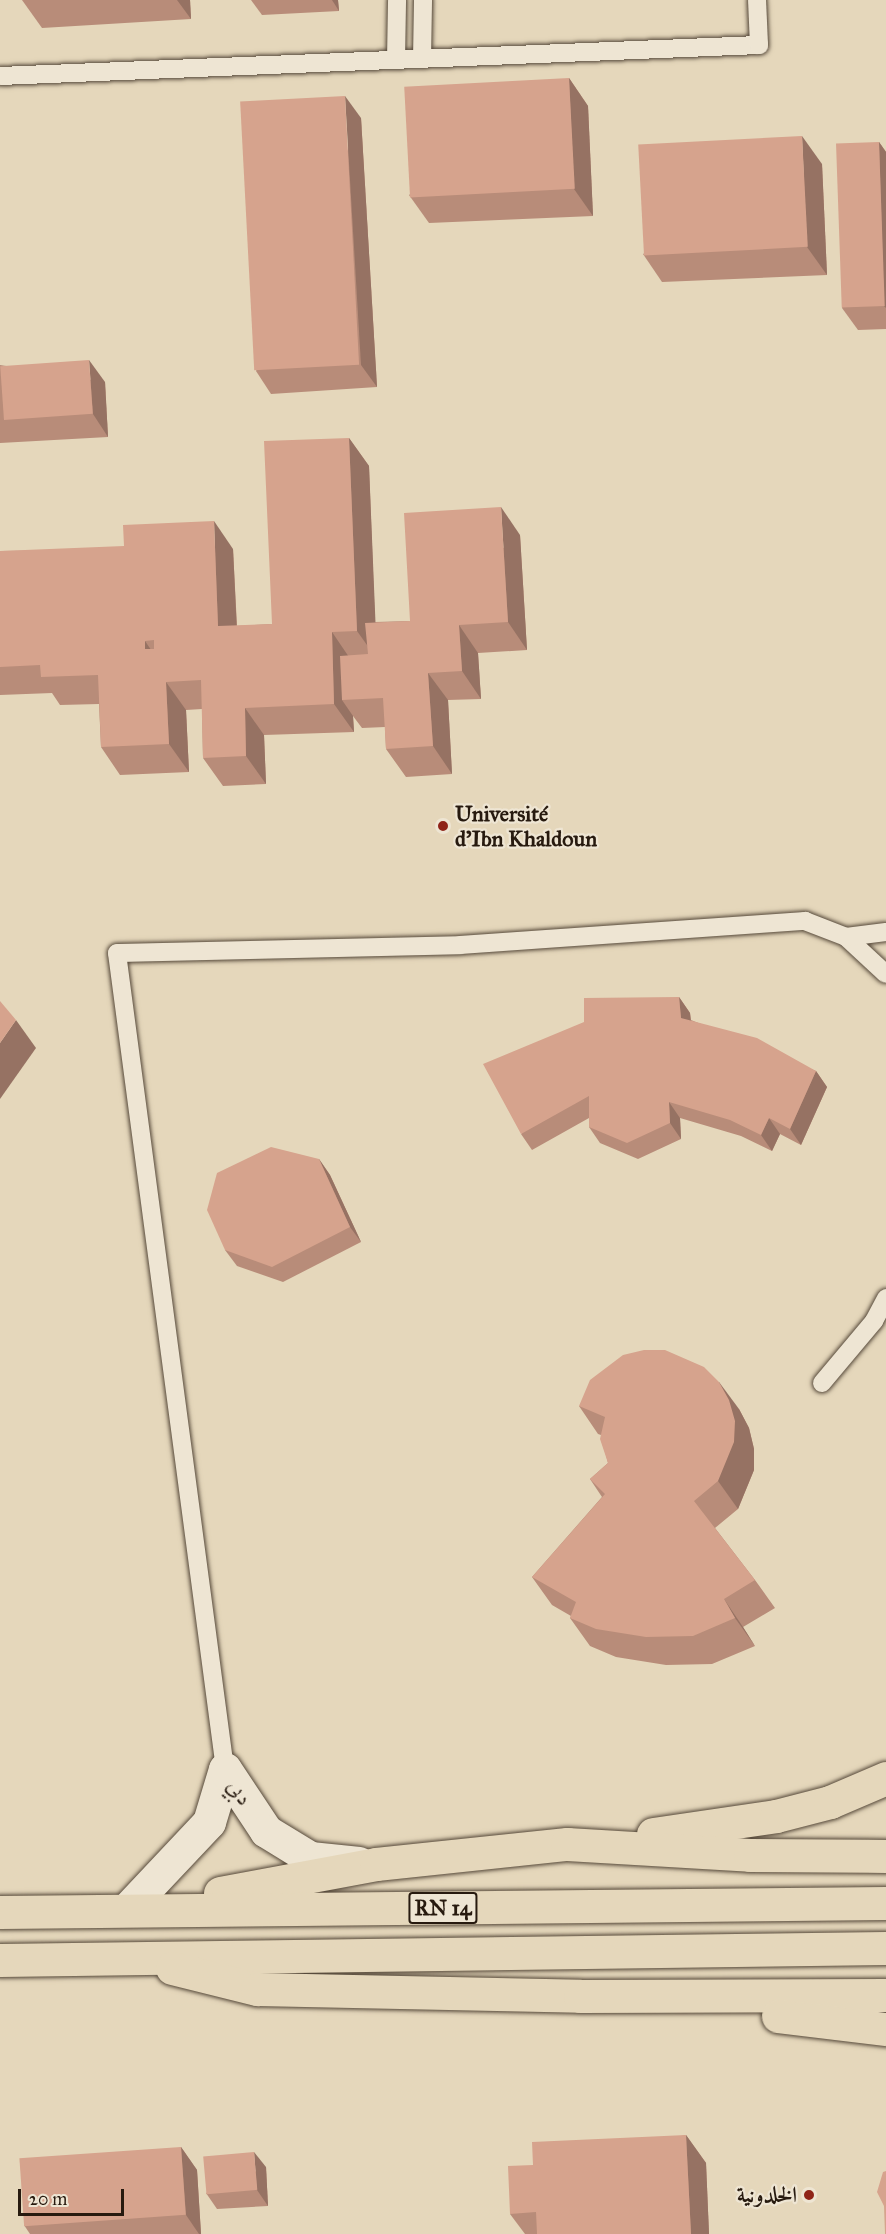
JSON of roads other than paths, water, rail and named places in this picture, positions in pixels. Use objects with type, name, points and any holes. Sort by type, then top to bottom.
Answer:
[{"type":"highway","points":[[128,1908],[376,1864],[567,1844],[776,1816],[830,1802],[886,1778]]},
{"type":"highway","points":[[567,1844],[750,1855],[886,1856]]},
{"type":"highway","name":"RN 14","points":[[0,1912],[128,1908],[314,1910],[886,1903]]},
{"type":"highway","name":"RN 14","points":[[0,1960],[886,1948]]},
{"type":"highway","points":[[127,1957],[257,1989],[580,1996],[886,1995]]},
{"type":"highway","points":[[580,1996],[711,2013],[815,2017],[886,2029]]},
{"type":"street","name":"دبي","points":[[225,1769],[266,1831],[310,1858],[376,1864]]},
{"type":"street","name":"دبي","points":[[128,1908],[209,1822],[225,1769]]},
{"type":"lane","points":[[396,60],[397,0]]},
{"type":"lane","points":[[422,59],[423,0]]},
{"type":"lane","points":[[0,76],[759,45],[758,0]]},
{"type":"lane","points":[[225,1769],[117,953],[460,945],[805,921],[846,937],[886,974]]},
{"type":"lane","points":[[846,937],[886,932]]},
{"type":"lane","points":[[822,1383],[874,1321],[886,1298]]},
{"type":"place","name":"Université d'Ibn Khaldoun","points":[[443,826]]},
{"type":"place","name":"الخلدونية","points":[[809,2195]]}]
